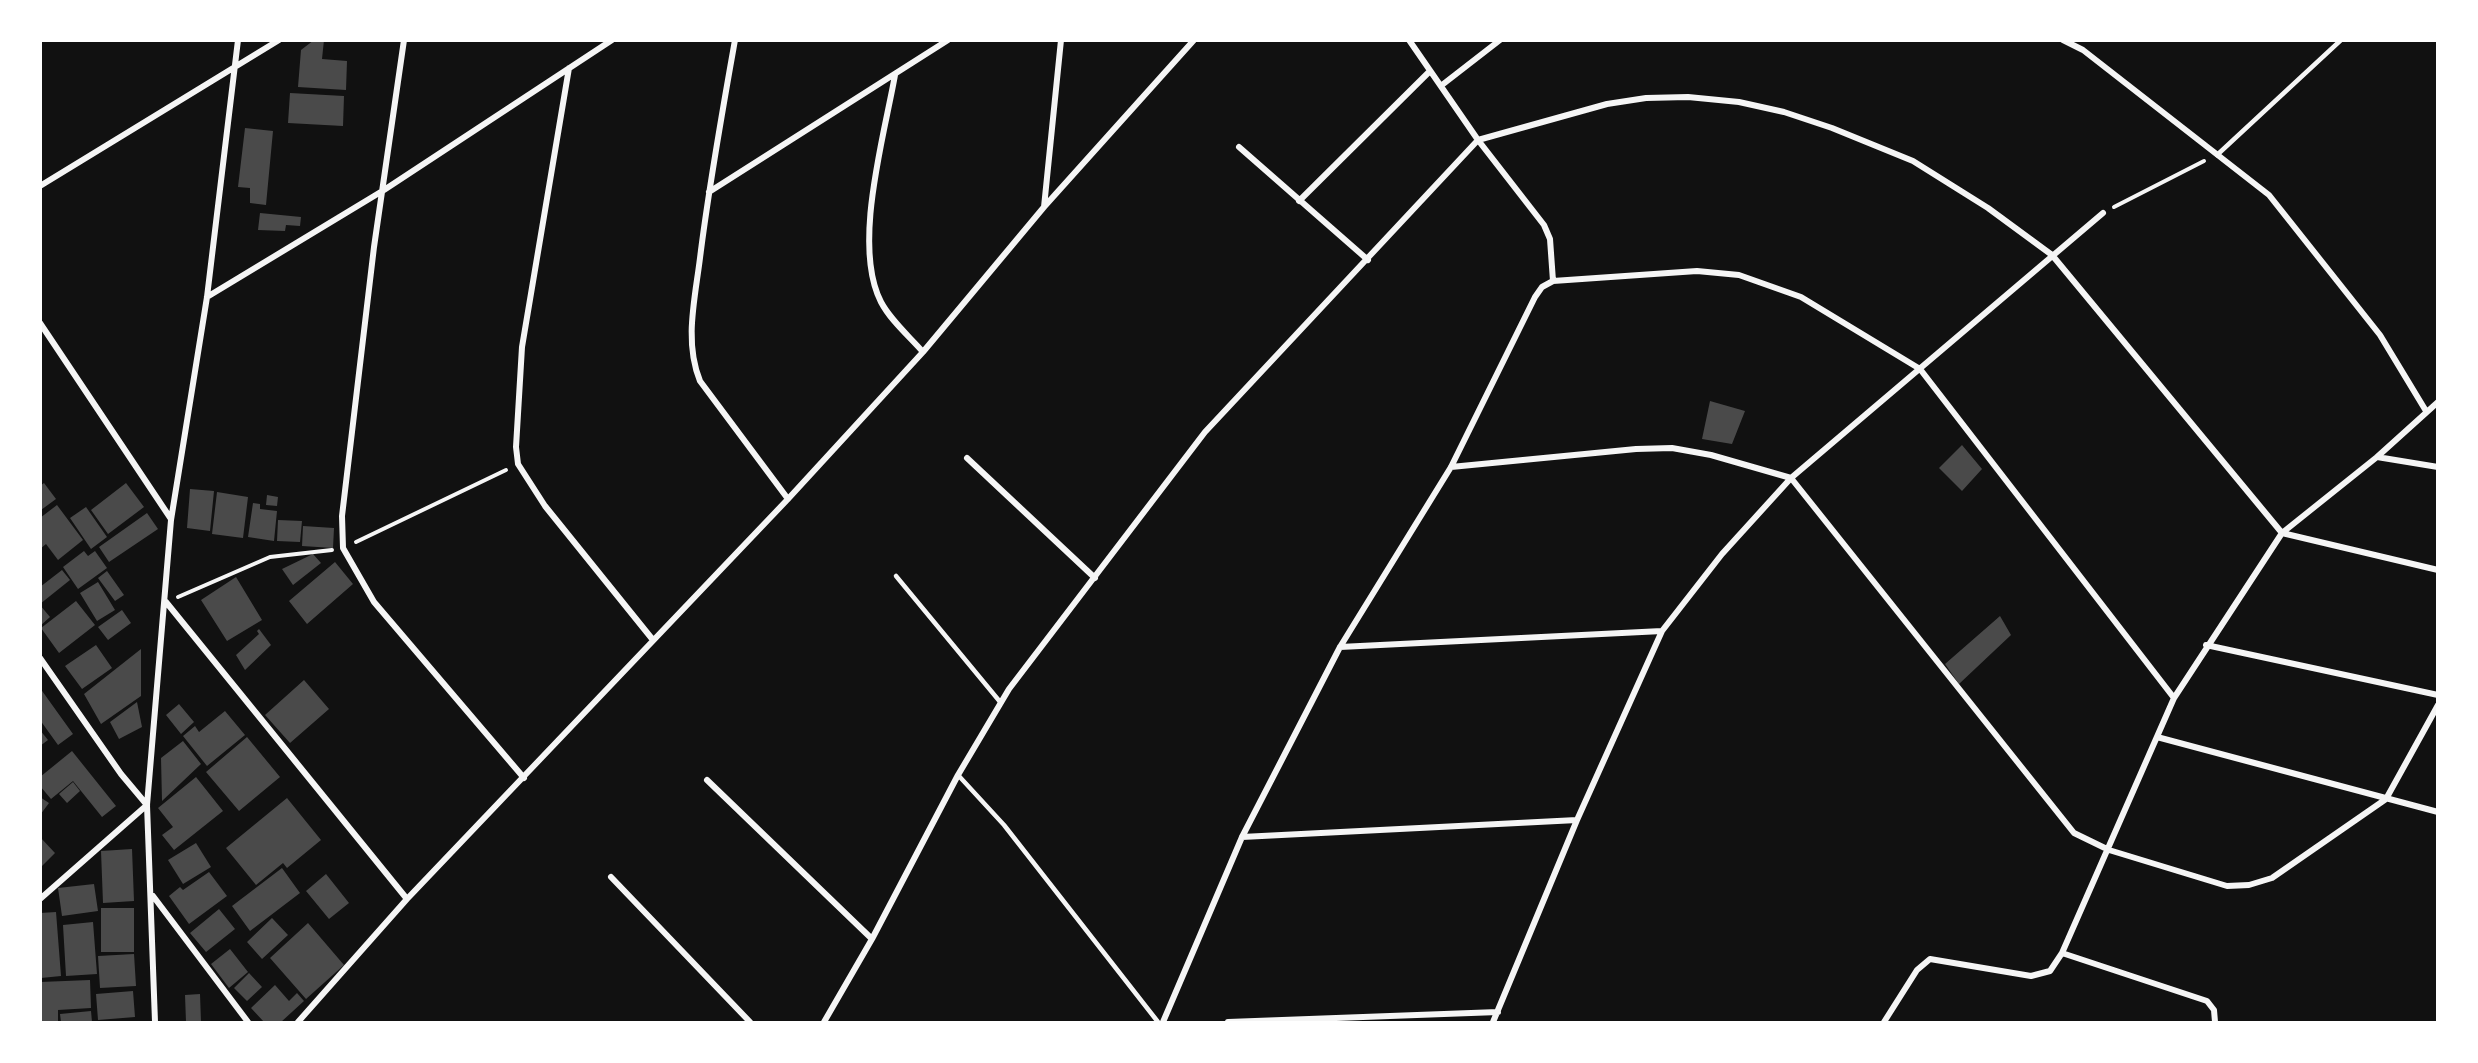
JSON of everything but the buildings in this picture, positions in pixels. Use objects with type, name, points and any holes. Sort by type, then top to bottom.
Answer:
[{"type":"street","points":[[155,1023],[153,896],[147,805],[166,602],[171,520],[207,297],[238,40]]},
{"type":"street","points":[[40,186],[235,69],[279,40]]},
{"type":"street","points":[[404,40],[374,247],[342,516],[343,548],[374,602],[524,778]]},
{"type":"street","points":[[207,297],[384,190],[612,40]]},
{"type":"street","points":[[735,40],[709,192],[692,324],[693,365],[700,381],[788,499]]},
{"type":"street","points":[[709,192],[948,40]]},
{"type":"street","points":[[1044,207],[1061,40]]},
{"type":"street","points":[[298,1023],[407,899],[788,499],[923,352],[1044,207],[1194,40]]},
{"type":"street","points":[[1409,40],[1478,140],[1547,232],[1552,281]]},
{"type":"street","points":[[1442,85],[1500,40]]},
{"type":"street","points":[[2063,40],[2082,50],[2269,195],[2380,335],[2426,411]]},
{"type":"street","points":[[568,68],[522,347],[516,447],[518,464],[545,506],[653,640]]},
{"type":"street","points":[[1299,201],[1430,71]]},
{"type":"street","points":[[895,75],[869,221],[869,265],[881,302],[923,352]]},
{"type":"street","points":[[824,1023],[872,939],[958,775],[1009,689],[1205,432],[1478,140],[1563,115],[1646,98],[1689,97],[1739,102],[1784,112],[1832,128],[1913,161],[1988,208],[2052,255],[2282,533],[2438,570]]},
{"type":"street","points":[[1239,147],[1368,260]]},
{"type":"street","points":[[1493,1023],[1577,820],[1662,631],[1722,554],[1791,478],[2103,213]]},
{"type":"street","points":[[1163,1023],[1242,837],[1340,647],[1451,467],[1535,297],[1542,287],[1552,281],[1697,271],[1739,274],[1801,297],[1920,369],[2174,698]]},
{"type":"street","points":[[40,323],[171,520]]},
{"type":"street","points":[[1884,1023],[1917,970],[1930,959],[2031,976],[2050,971],[2062,953],[2109,850],[2174,698],[2206,645],[2282,533],[2377,457],[2438,402]]},
{"type":"street","points":[[1451,467],[1636,449],[1672,448],[1711,455],[1791,478],[2074,833],[2109,850],[2227,886],[2249,885],[2272,878],[2386,799],[2438,705]]},
{"type":"street","points":[[2377,457],[2438,467]]},
{"type":"street","points":[[967,458],[1095,578]]},
{"type":"street","points":[[166,602],[407,899]]},
{"type":"street","points":[[1340,647],[1662,631]]},
{"type":"street","points":[[2206,645],[2438,694]]},
{"type":"street","points":[[41,660],[121,774],[147,805]]},
{"type":"street","points":[[2157,737],[2438,812]]},
{"type":"street","points":[[707,780],[872,939]]},
{"type":"street","points":[[40,899],[147,805]]},
{"type":"street","points":[[1242,837],[1577,820]]},
{"type":"street","points":[[611,877],[750,1023]]},
{"type":"street","points":[[153,896],[248,1023]]},
{"type":"street","points":[[2062,953],[2207,1000],[2214,1010],[2215,1023]]},
{"type":"street","points":[[1228,1023],[1498,1012]]},
{"type":"lane","points":[[2217,155],[2342,40]]},
{"type":"lane","points":[[896,576],[1001,703]]},
{"type":"lane","points":[[958,775],[1004,825],[1158,1023]]},
{"type":"path","points":[[2103,213],[2217,155]]}]
